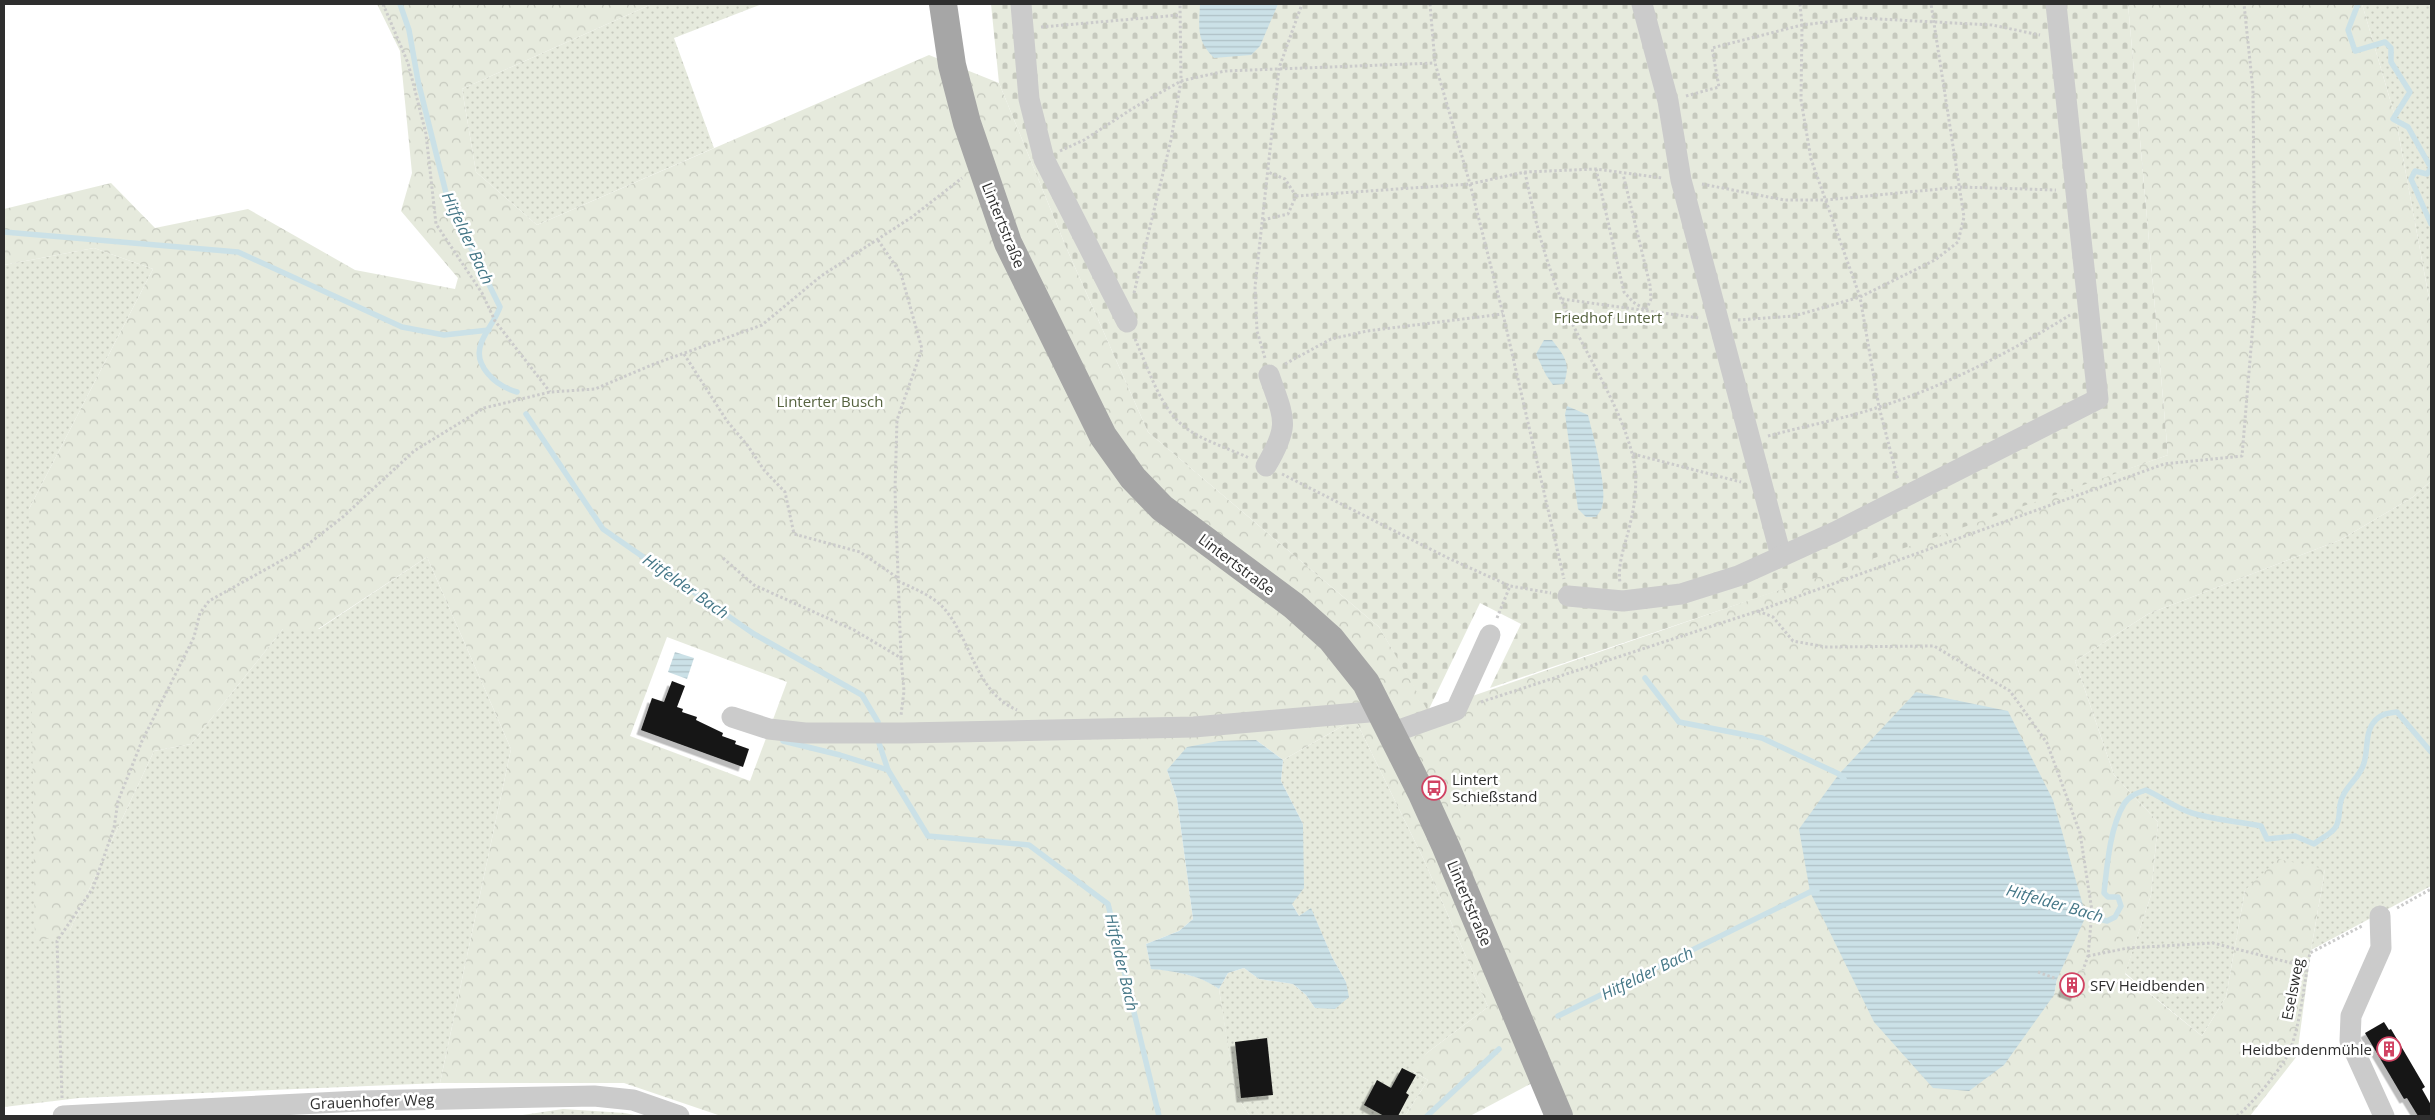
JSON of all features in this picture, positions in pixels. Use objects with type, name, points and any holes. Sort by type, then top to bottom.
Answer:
[{"type":"main road","name":"Lintertstraße","points":[[943,4],[952,65],[982,171],[1008,242],[1103,436],[1133,478],[1162,508],[1294,606],[1331,639],[1366,683],[1422,794],[1446,847],[1559,1116]]},
{"type":"street","points":[[1021,4],[1029,99],[1044,159],[1127,322]]},
{"type":"street","points":[[1642,4],[1668,101],[1681,180],[1781,556]]},
{"type":"street","points":[[1568,596],[1623,601],[1681,594],[1738,576],[1902,498],[2098,399],[2056,4]]},
{"type":"street","points":[[1266,466],[1281,441],[1284,418],[1270,375]]},
{"type":"street","points":[[732,717],[769,729],[805,733],[904,733],[1386,722],[1456,710],[1490,634]]},
{"type":"street","points":[[2380,916],[2381,948],[2352,1016],[2350,1041],[2384,1116]]},
{"type":"street","name":"Grauenhofer Weg","points":[[62,1111],[260,1110],[388,1099],[594,1096],[634,1100],[679,1116]]},
{"type":"path","points":[[383,4],[408,63],[426,134],[436,224],[482,294],[495,321],[550,392]]},
{"type":"path","points":[[1180,4],[1181,81],[1171,140],[1127,322],[1164,403],[1176,419],[1198,434],[1266,466],[1448,558],[1510,586],[1568,596],[1503,314],[1470,184],[1434,63],[1430,4]]},
{"type":"path","points":[[1302,4],[1279,68],[1255,287],[1257,331],[1270,375],[1294,358],[1332,339],[1367,331],[1503,314]]},
{"type":"path","points":[[1800,4],[1802,25],[1801,100],[1811,159],[1860,297],[1879,407],[1902,498]]},
{"type":"path","points":[[1562,300],[1719,321],[1794,316],[1860,297],[1935,260],[1958,242],[1964,217],[1932,21],[1931,4]]},
{"type":"path","points":[[1456,710],[1758,611],[2164,464],[2242,456],[2255,300],[2253,90],[2244,4]]},
{"type":"path","points":[[1023,28],[1180,15]]},
{"type":"path","points":[[1668,101],[1719,86],[1712,48],[1802,25],[1860,18],[1932,21],[1992,25],[2061,39]]},
{"type":"path","points":[[1044,159],[1084,140],[1135,106],[1181,81],[1225,71],[1434,63]]},
{"type":"path","points":[[1596,169],[1624,292],[1633,302],[1646,310]]},
{"type":"path","points":[[62,1111],[57,941],[93,888],[114,828],[118,801],[142,740],[194,637],[200,613],[209,601],[302,549],[344,516],[414,451],[484,408],[550,392],[595,389],[654,364],[762,325],[821,276],[912,217],[958,180],[982,171]]},
{"type":"path","points":[[1263,220],[1288,214],[1296,196],[1285,180],[1268,172]]},
{"type":"path","points":[[1525,172],[1535,226],[1562,300],[1618,412],[1633,454],[1637,478],[1632,519],[1618,570],[1623,601]]},
{"type":"path","points":[[1623,174],[1650,285],[1651,299],[1646,310]]},
{"type":"path","points":[[878,240],[901,274],[922,349],[897,420],[895,490],[901,658],[904,691],[901,713],[904,733]]},
{"type":"path","points":[[1751,440],[1879,407],[1940,384],[2027,341],[2088,304]]},
{"type":"path","points":[[684,354],[726,421],[748,446],[764,470],[785,492],[794,534],[860,552],[947,610],[972,654],[985,684],[1009,707],[1034,718],[1033,730]]},
{"type":"path","points":[[1633,454],[1762,488]]},
{"type":"path","points":[[723,558],[754,585],[854,630],[901,658]]},
{"type":"path","points":[[1490,634],[1510,586]]},
{"type":"path","points":[[1758,611],[1773,617],[1793,641],[1826,647],[1934,646],[2010,690],[2047,743],[2080,833],[2092,911],[2088,956],[2083,970]]},
{"type":"path","name":"Eselsweg","points":[[2237,1116],[2246,1109],[2287,1057],[2294,1035],[2310,953],[2431,889]]},
{"type":"path","points":[[2088,956],[2128,948],[2213,943],[2307,967]]},
{"type":"path","points":[[2038,972],[2058,979]]},
{"type":"green space","name":"Linterter Busch","points":[[377,4],[652,4],[462,89],[476,172],[537,225],[929,55],[999,83],[1066,247],[1148,432],[1379,627],[1429,711],[2168,455],[2128,4],[2362,4],[2396,120],[2431,309],[2431,481],[2413,497],[2340,540],[2148,614],[2075,661],[2114,775],[2158,822],[2151,895],[2125,974],[2202,1036],[2226,997],[2245,890],[2278,859],[2325,869],[2311,950],[2297,1056],[2250,1116],[1550,1116],[1536,1081],[1470,1116],[1405,1116],[1428,1080],[1411,1070],[1428,1052],[1488,1007],[1424,860],[1355,719],[1283,760],[1256,740],[1167,770],[1177,799],[1193,919],[1179,931],[1146,944],[1151,968],[1195,977],[1219,989],[1236,1095],[1250,1116],[721,1116],[624,1083],[440,1083],[511,749],[427,557],[318,629],[283,629],[191,744],[154,751],[70,930],[35,943],[29,509],[153,269],[94,248],[4,265],[4,209],[111,183],[155,228],[248,209],[355,270],[455,289],[458,278],[401,211],[412,173],[400,51]],"holes":[[[667,637],[787,682],[750,781],[630,736]],[[2069,973],[2082,978],[2075,997],[2062,992]],[[2057,979],[2054,995],[1933,1088]]]},
{"type":"green space","points":[[652,4],[762,4],[674,38],[714,148],[537,225],[476,172],[462,89]]},
{"type":"green space","name":"Friedhof Lintert","points":[[991,4],[2128,4],[2168,455],[1910,546],[1490,688],[1521,624],[1480,603],[1428,711],[1379,627],[1148,432],[1066,247],[999,83]]},
{"type":"green space","points":[[2362,4],[2431,4],[2431,309],[2396,120]]},
{"type":"green space","points":[[94,248],[153,269],[29,509],[70,930],[154,751],[191,744],[283,629],[319,629],[427,557],[511,749],[440,1083],[79,1098],[4,1107],[4,265]]},
{"type":"green space","points":[[2431,481],[2431,886],[2311,950],[2325,869],[2245,890],[2226,997],[2202,1036],[2125,973],[2151,895],[2158,822],[2114,775],[2075,661],[2148,614],[2340,540],[2413,497]]},
{"type":"green space","points":[[1355,719],[1424,860],[1488,1007],[1428,1052],[1412,1071],[1428,1080],[1405,1116],[1250,1116],[1236,1095],[1219,989],[1228,973],[1244,968],[1259,979],[1293,984],[1306,995],[1315,1008],[1346,982],[1332,957],[1311,909],[1299,916],[1292,904],[1303,824],[1281,781],[1283,760]]},
{"type":"green space","points":[[563,1109],[625,1113],[639,1116],[516,1116]]},
{"type":"water","points":[[1200,4],[1278,4],[1260,46],[1251,55],[1214,58],[1201,39],[1199,27]]},
{"type":"water","points":[[1544,340],[1552,340],[1566,360],[1567,371],[1564,384],[1553,385],[1536,354]]},
{"type":"water","points":[[1567,406],[1588,415],[1603,487],[1602,507],[1596,517],[1586,517],[1578,509],[1565,414]]},
{"type":"water","points":[[675,652],[694,658],[687,679],[668,672]]},
{"type":"water","points":[[1916,692],[2008,711],[2053,800],[2086,916],[2057,979],[2054,995],[2004,1065],[1969,1091],[1933,1088],[1874,1022],[1810,892],[1799,829],[1839,774]]},
{"type":"water","points":[[1256,740],[1283,760],[1281,781],[1303,824],[1304,888],[1292,904],[1299,916],[1311,908],[1332,957],[1346,982],[1349,997],[1335,1009],[1315,1008],[1306,995],[1293,984],[1259,979],[1244,968],[1228,973],[1219,989],[1195,977],[1151,969],[1146,944],[1179,931],[1193,919],[1177,799],[1167,770],[1187,747],[1219,741]]},
{"type":"building","points":[[672,681],[685,686],[677,707],[683,709],[682,712],[697,717],[696,720],[723,733],[722,736],[736,741],[735,744],[749,749],[743,767],[641,730],[652,698],[664,702]]},
{"type":"building","name":"SFV Heidbenden","points":[[2069,973],[2082,978],[2075,997],[2062,992]]},
{"type":"building","points":[[2384,1022],[2389,1030],[2391,1029],[2425,1087],[2422,1089],[2431,1105],[2431,1116],[2418,1116],[2407,1098],[2404,1099],[2365,1033]]},
{"type":"building","points":[[1267,1038],[1273,1095],[1241,1098],[1235,1042]]},
{"type":"building","points":[[1402,1068],[1416,1075],[1406,1093],[1409,1095],[1398,1116],[1384,1116],[1364,1105],[1377,1080],[1391,1088]]},
{"type":"waterway","name":"Hitfelder Bach","points":[[400,4],[409,30],[418,81],[448,201],[500,307],[482,341],[479,350],[480,358],[483,366],[494,380],[517,392]]},
{"type":"waterway","points":[[2358,4],[2348,30],[2355,51],[2385,42],[2391,48],[2391,62],[2410,92],[2393,119],[2408,127],[2431,168],[2427,174],[2415,171],[2411,179],[2431,224]]},
{"type":"waterway","points":[[4,232],[238,252],[402,327],[444,335],[489,330]]},
{"type":"waterway","name":"Hitfelder Bach","points":[[526,414],[603,529],[754,634],[862,695],[878,722]]},
{"type":"waterway","points":[[1645,678],[1679,722],[1762,738],[1839,774],[1844,779]]},
{"type":"waterway","name":"Hitfelder Bach","points":[[2079,914],[2107,921],[2115,917],[2121,906],[2118,897],[2108,897],[2104,893],[2108,859],[2112,835],[2119,813],[2126,801],[2136,794],[2146,790],[2192,813],[2261,826],[2267,839],[2295,836],[2314,844],[2337,826],[2341,799],[2362,769],[2369,731],[2379,717],[2387,713],[2397,712],[2431,752]]},
{"type":"waterway","name":"Hitfelder Bach","points":[[878,740],[888,770],[928,836],[1029,845],[1108,904],[1159,1116]]},
{"type":"waterway","points":[[783,741],[840,755],[888,770]]},
{"type":"waterway","name":"Hitfelder Bach","points":[[1558,1016],[1817,890]]},
{"type":"waterway","name":"Hitfelder Bach","points":[[1427,1116],[1499,1049]]},
{"type":"place","name":"Lintert Schießstand","points":[[1434,788]]},
{"type":"place","name":"SFV Heidbenden","points":[[2072,985]]},
{"type":"place","name":"Heidbendenmühle","points":[[2389,1049]]}]
